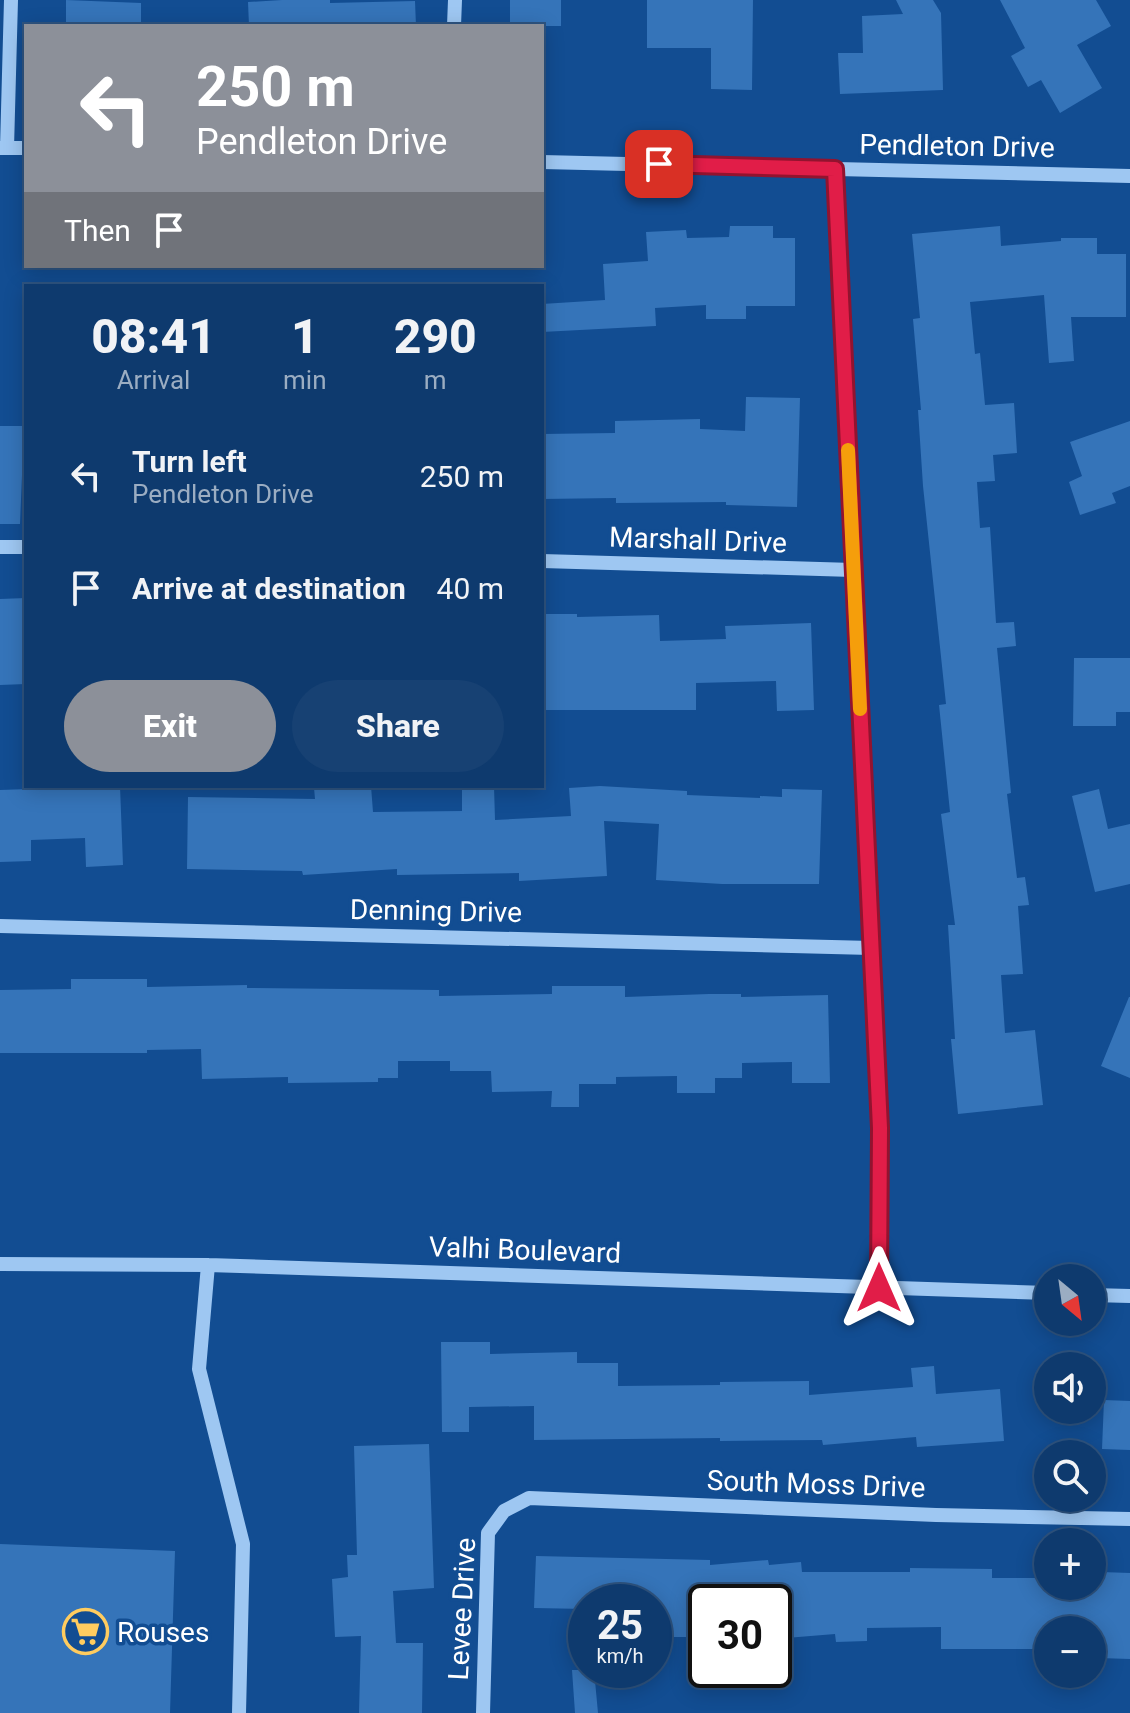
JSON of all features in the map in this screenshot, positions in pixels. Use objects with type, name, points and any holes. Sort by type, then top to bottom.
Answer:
[{"type":"street","points":[[11,0],[3,148],[24,148]]},
{"type":"street","points":[[454,24],[455,0]]},
{"type":"street","name":"Pendleton Drive","points":[[544,162],[1130,176]]},
{"type":"street","points":[[835,169],[880,1128],[879,1288]]},
{"type":"street","points":[[0,547],[24,547]]},
{"type":"street","name":"Marshall Drive","points":[[544,561],[853,570]]},
{"type":"street","name":"Denning Drive","points":[[0,926],[871,948]]},
{"type":"street","name":"Valhi Boulevard","points":[[0,1264],[208,1265],[1034,1293]]},
{"type":"street","points":[[208,1265],[199,1369],[243,1544],[239,1713]]},
{"type":"street","points":[[1106,1295],[1130,1296]]},
{"type":"street","name":"South Moss Drive","points":[[504,1511],[529,1498],[936,1515],[1130,1519]]},
{"type":"street","name":"Levee Drive","points":[[483,1713],[488,1533],[504,1511]]},
{"type":"building","points":[[66,0],[141,3],[141,24],[66,24]]},
{"type":"building","points":[[510,0],[561,0],[561,26],[510,24]]},
{"type":"building","points":[[647,0],[753,0],[752,90],[711,89],[711,48],[647,48]]},
{"type":"building","points":[[896,0],[933,0],[941,13],[943,90],[840,94],[838,53],[863,53],[862,16],[903,14]]},
{"type":"building","points":[[1000,0],[1096,0],[1111,26],[1077,45],[1102,88],[1060,113],[1041,80],[1028,87],[1011,56],[1025,48]]},
{"type":"building","points":[[415,1],[416,24],[249,24],[248,2]]},
{"type":"building","points":[[730,226],[773,226],[773,238],[795,238],[795,306],[746,306],[746,319],[706,319],[706,305],[655,308],[656,326],[544,332],[544,304],[605,300],[603,264],[648,261],[646,232],[686,230],[687,238],[729,237]]},
{"type":"building","points":[[1000,226],[1001,246],[1061,241],[1061,238],[1097,238],[1097,254],[1126,254],[1126,317],[1071,317],[1074,361],[1049,363],[1044,295],[970,302],[975,354],[980,353],[985,405],[1014,403],[1017,453],[993,455],[995,481],[977,482],[980,528],[990,527],[996,623],[1014,622],[1016,646],[997,648],[1011,793],[1007,794],[1017,878],[1025,877],[1029,905],[1018,906],[1023,974],[1001,975],[1005,1033],[1035,1030],[1043,1105],[958,1114],[951,1039],[955,1039],[948,925],[955,925],[941,814],[950,812],[939,705],[946,704],[923,486],[918,410],[921,410],[913,319],[920,318],[912,234]]},
{"type":"building","points":[[746,397],[800,398],[797,507],[726,505],[726,502],[616,503],[616,498],[544,499],[544,434],[615,433],[615,421],[700,419],[700,429],[745,431]]},
{"type":"building","points":[[1130,421],[1130,486],[1112,493],[1116,503],[1080,515],[1069,482],[1082,476],[1070,442]]},
{"type":"building","points":[[0,426],[24,426],[20,524],[0,524]]},
{"type":"building","points":[[24,598],[24,684],[0,685],[0,599]]},
{"type":"building","points":[[544,614],[577,614],[577,617],[659,615],[660,641],[726,639],[725,626],[811,623],[814,710],[777,711],[776,681],[696,683],[696,710],[544,710]]},
{"type":"building","points":[[1074,658],[1130,658],[1130,712],[1116,712],[1116,726],[1073,726]]},
{"type":"building","points":[[600,786],[687,791],[687,795],[760,798],[782,797],[782,789],[822,790],[819,884],[656,880],[659,824],[604,821],[607,876],[519,881],[519,873],[397,875],[397,869],[303,875],[302,871],[187,869],[188,797],[315,799],[314,788],[371,788],[373,812],[462,811],[462,788],[494,788],[495,820],[571,816],[569,788]]},
{"type":"building","points":[[120,788],[123,865],[86,867],[85,838],[31,840],[31,861],[0,862],[0,790]]},
{"type":"building","points":[[1099,789],[1108,829],[1130,824],[1130,884],[1095,892],[1072,796]]},
{"type":"building","points":[[71,979],[147,979],[147,987],[247,985],[247,988],[439,990],[439,996],[552,994],[552,986],[625,986],[625,997],[828,995],[830,1083],[792,1083],[792,1062],[742,1063],[742,1078],[715,1078],[715,1093],[677,1093],[677,1076],[616,1077],[616,1084],[579,1084],[579,1107],[551,1107],[552,1091],[492,1092],[491,1071],[450,1071],[450,1061],[398,1061],[398,1078],[378,1078],[378,1082],[288,1083],[288,1077],[202,1079],[201,1049],[147,1050],[147,1053],[0,1053],[0,990],[71,989]]},
{"type":"building","points":[[1130,997],[1130,1078],[1101,1066]]},
{"type":"building","points":[[441,1342],[490,1342],[490,1354],[577,1352],[577,1363],[618,1363],[618,1386],[809,1381],[809,1395],[913,1387],[911,1368],[934,1366],[936,1394],[1000,1389],[1004,1441],[917,1447],[916,1437],[823,1445],[822,1440],[720,1441],[720,1438],[534,1440],[534,1406],[469,1407],[469,1432],[442,1432]]},
{"type":"building","points":[[1106,1400],[1130,1401],[1130,1450],[1106,1449],[1106,1440],[1102,1440]]},
{"type":"building","points":[[429,1444],[434,1588],[393,1591],[396,1643],[423,1643],[422,1713],[359,1713],[361,1636],[335,1637],[332,1579],[348,1577],[347,1555],[357,1555],[354,1446]]},
{"type":"building","name":"Rouses","points":[[0,1544],[175,1551],[170,1713],[0,1713]]},
{"type":"building","points":[[536,1556],[710,1560],[710,1565],[768,1560],[769,1565],[801,1562],[802,1572],[992,1569],[992,1578],[1034,1578],[1034,1600],[1106,1600],[1106,1572],[1130,1573],[1130,1659],[1106,1658],[1106,1616],[1034,1616],[1034,1649],[941,1649],[941,1627],[867,1628],[867,1641],[836,1642],[835,1634],[792,1638],[792,1584],[688,1584],[688,1637],[672,1637],[672,1584],[568,1584],[568,1609],[534,1608]]},
{"type":"building","points":[[573,1688],[596,1688],[598,1713],[575,1713]]},
{"type":"slow traffic","points":[[848,450],[860,709]]},
{"type":"place","name":"Rouses","points":[[86,1632]]},
{"type":"route","points":[[659,164],[835,169],[880,1128],[879,1288]]}]
